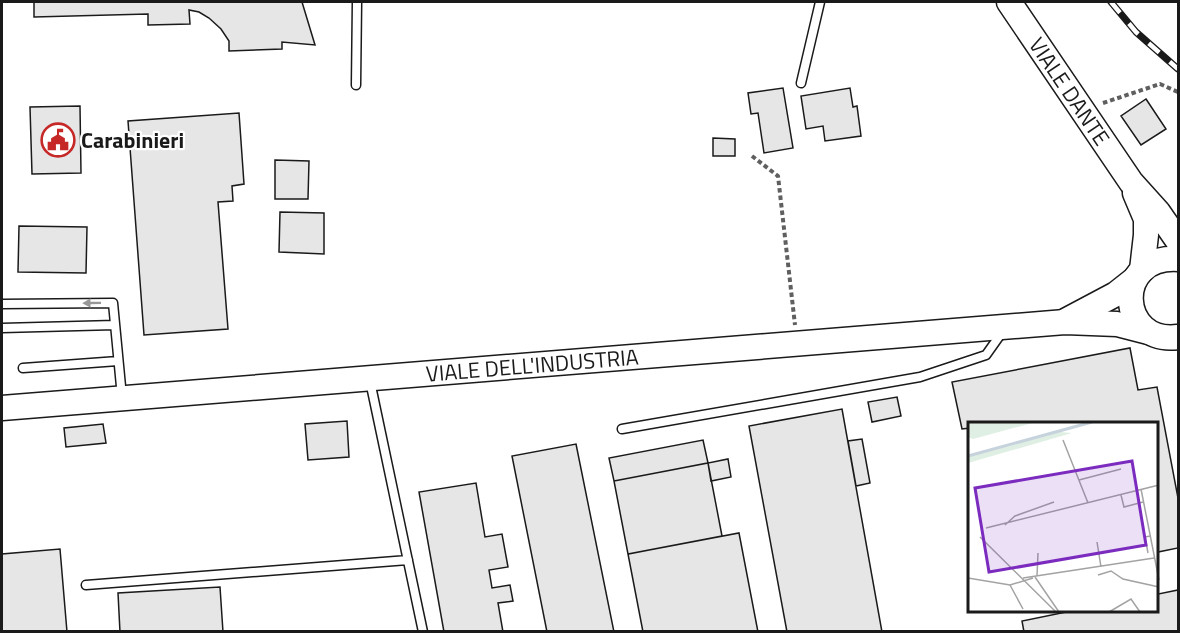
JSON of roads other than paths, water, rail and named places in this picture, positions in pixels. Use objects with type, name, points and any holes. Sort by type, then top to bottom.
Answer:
[{"type":"street","name":"VIALE DANTE","points":[[1008,2],[1131,182],[1158,212],[1179,241]]},
{"type":"street","name":"VIALE DANTE","points":[[1131,182],[1146,219],[1146,235],[1139,274],[1131,290],[1130,302],[1133,314],[1148,332]]},
{"type":"street","name":"VIALE DELL'INDUSTRIA","points":[[1065,321],[1116,294],[1153,262],[1165,259],[1179,260]]},
{"type":"street","name":"VIALE DELL'INDUSTRIA","points":[[2,408],[1065,321],[1117,324],[1159,336],[1179,337]]},
{"type":"lane","points":[[356,86],[357,2]]},
{"type":"lane","points":[[801,83],[820,2]]},
{"type":"lane","points":[[2,304],[113,303],[122,398]]},
{"type":"lane","points":[[2,328],[115,325]]},
{"type":"lane","points":[[622,429],[920,377],[986,355],[1006,326]]},
{"type":"lane","points":[[22,369],[118,361]]},
{"type":"lane","points":[[370,378],[423,632]]},
{"type":"lane","points":[[87,585],[408,560]]},
{"type":"railway","points":[[1111,2],[1136,32],[1178,69]]},
{"type":"place","name":"Carabinieri","points":[[58,140]]}]
